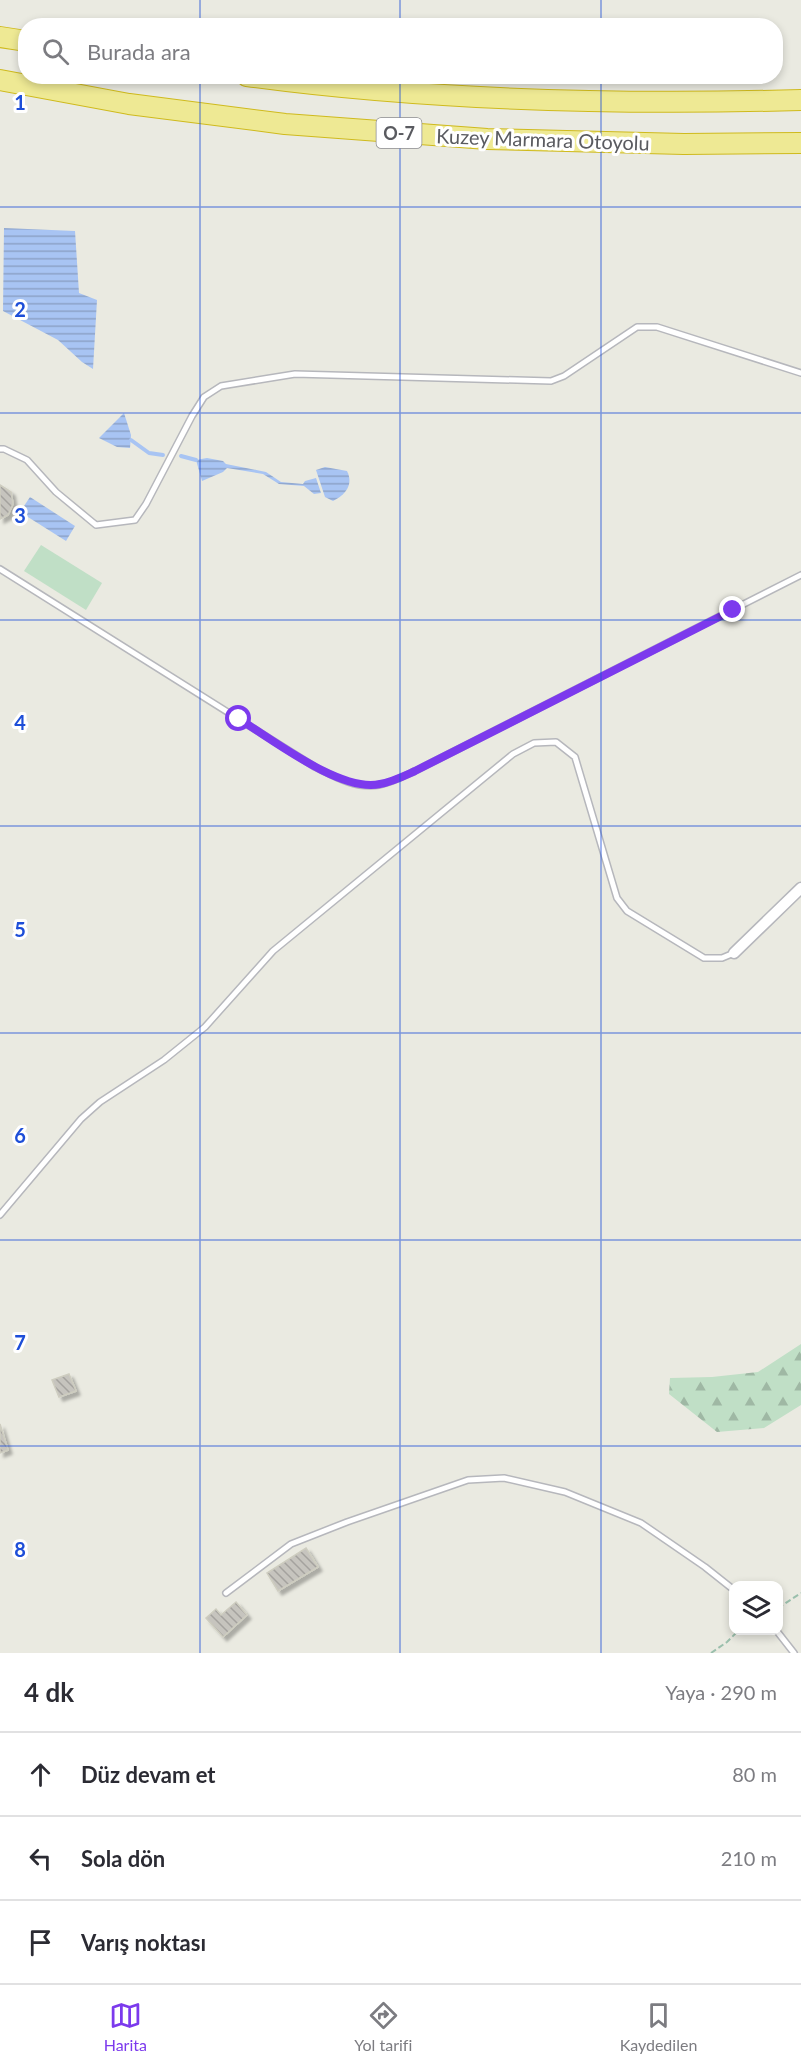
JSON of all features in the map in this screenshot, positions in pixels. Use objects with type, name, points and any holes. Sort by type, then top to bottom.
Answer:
[{"type":"highway","points":[[0,37],[18,40]]},
{"type":"highway","name":"Kuzey Marmara Otoyolu","points":[[0,80],[18,83]]},
{"type":"highway","name":"Kuzey Marmara Otoyolu","points":[[22,84],[129,104],[285,124],[487,140],[684,144],[801,143]]},
{"type":"highway","name":"Kuzey Marmara Otoyolu","points":[[303,84],[483,97],[683,103],[801,100]]},
{"type":"street","points":[[734,953],[801,888]]},
{"type":"lane","points":[[0,449],[27,460],[56,492],[96,525],[135,520],[204,397],[221,386],[295,374],[551,381],[571,371],[637,327],[657,327],[801,373]]},
{"type":"lane","points":[[0,569],[315,767],[346,782],[360,785],[379,785],[415,771],[801,575]]},
{"type":"lane","points":[[0,1215],[81,1119],[100,1102],[164,1060],[205,1026],[273,951],[513,754],[534,743],[556,742],[575,757],[617,898],[627,911],[704,958],[722,958],[734,953]]},
{"type":"lane","points":[[226,1593],[291,1544],[468,1480],[504,1478],[565,1492],[641,1523],[729,1586]]},
{"type":"lane","points":[[780,1635],[795,1653]]},
{"type":"path","points":[[783,1605],[801,1593]]},
{"type":"path","points":[[711,1653],[734,1635]]},
{"type":"green space","points":[[41,545],[102,583],[86,610],[24,571]]},
{"type":"green space","points":[[801,1344],[801,1405],[764,1428],[717,1432],[669,1394],[670,1378],[712,1377],[758,1372]]},
{"type":"water","points":[[4,228],[75,231],[79,293],[97,300],[93,369],[58,340],[3,311]]},
{"type":"water","points":[[124,413],[131,435],[130,448],[117,447],[99,438]]},
{"type":"water","points":[[207,458],[266,472],[281,482],[303,484],[305,481],[316,478],[321,493],[314,494],[304,486],[279,484],[263,474],[227,468],[202,481],[196,460]]},
{"type":"water","points":[[325,467],[347,471],[349,476],[347,489],[333,501],[325,497],[316,470]]},
{"type":"water","points":[[30,497],[75,526],[66,541],[20,512]]},
{"type":"building","points":[[0,485],[11,492],[13,504],[8,515],[0,519]]},
{"type":"building","points":[[69,1374],[76,1391],[59,1397],[52,1380]]},
{"type":"building","points":[[0,1424],[8,1450],[0,1453]]},
{"type":"building","points":[[306,1548],[318,1567],[278,1591],[267,1573]]},
{"type":"building","points":[[236,1602],[247,1615],[223,1637],[206,1618],[216,1609],[221,1615]]},
{"type":"waterway","points":[[131,440],[149,453],[163,455]]},
{"type":"waterway","points":[[181,456],[196,460]]},
{"type":"route","points":[[239,719],[315,767],[346,782],[379,785],[415,771],[733,610]]}]
